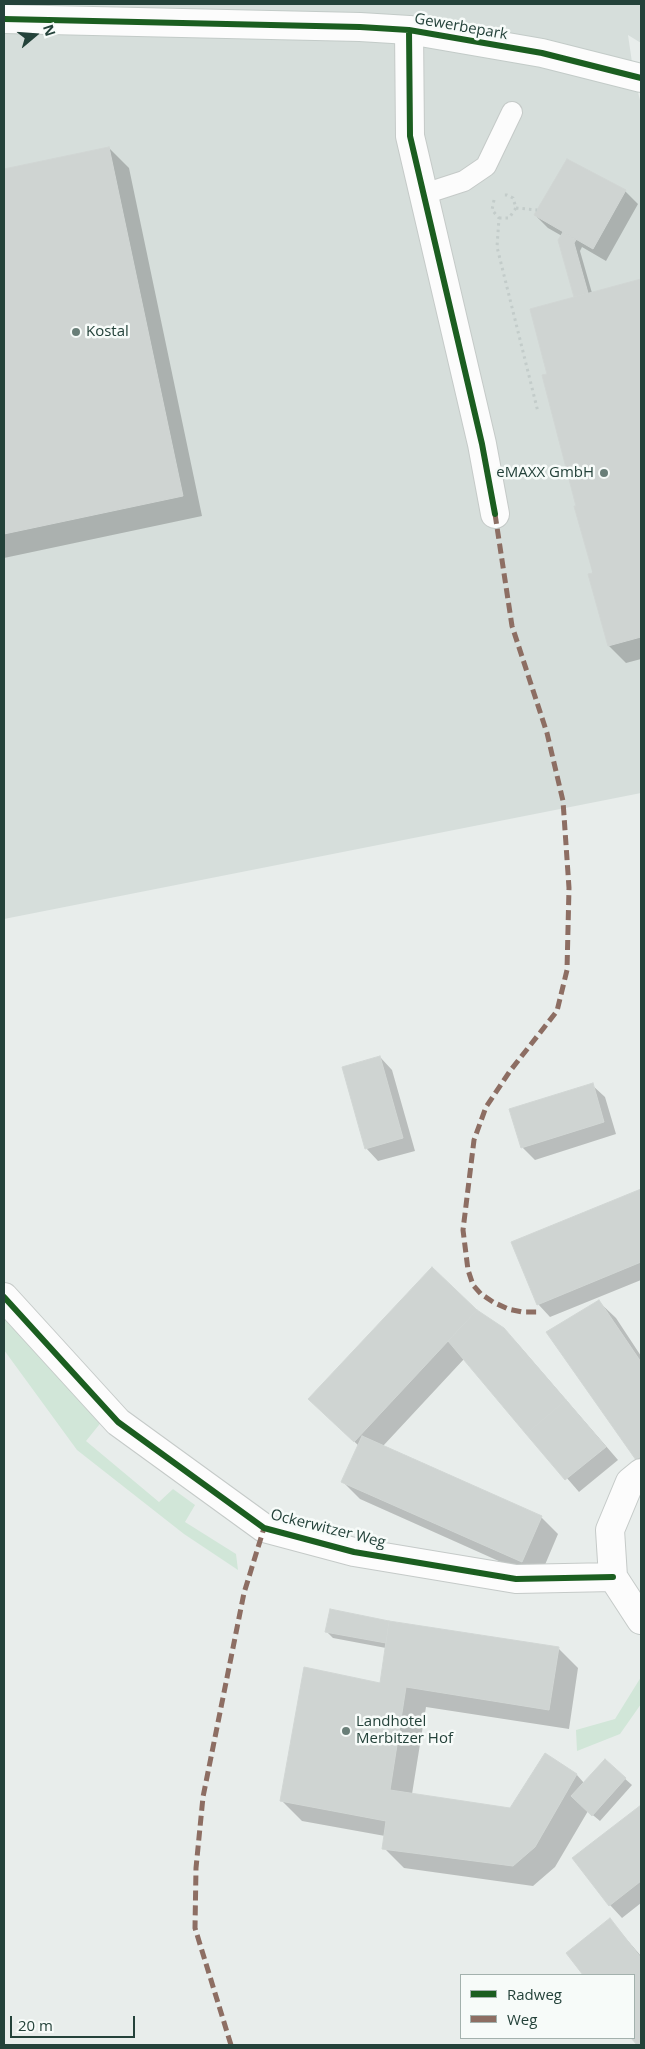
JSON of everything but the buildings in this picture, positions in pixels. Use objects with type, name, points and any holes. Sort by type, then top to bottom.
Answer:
[{"type":"street","name":"Gewerbepark","points":[[4,19],[360,27],[409,30],[542,53],[641,78]]},
{"type":"street","points":[[409,30],[410,136],[482,444],[496,514]]},
{"type":"street","name":"Ockerwitzer Weg","points":[[4,1297],[118,1422],[264,1528],[354,1552],[516,1579],[613,1577]]},
{"type":"street","points":[[641,1473],[630,1482],[610,1530],[613,1577],[641,1620]]},
{"type":"lane","points":[[424,194],[464,181],[486,166],[512,112]]},
{"type":"path","points":[[499,218],[509,218],[516,208],[514,198],[507,195],[499,195],[493,202],[492,210],[499,218],[497,247],[538,412]]},
{"type":"path","points":[[516,208],[537,210]]},
{"type":"shaded area","points":[[4,4],[641,4],[641,43],[628,35],[634,76],[641,104],[641,793],[4,919]]},
{"type":"green space","points":[[4,1315],[103,1420],[86,1441],[159,1502],[173,1489],[195,1505],[185,1522],[236,1554],[238,1570],[184,1534],[77,1450],[4,1350]]},
{"type":"green space","points":[[641,1677],[641,1704],[620,1734],[577,1751],[576,1730],[615,1719]]},
{"type":"marked path","points":[[495,514],[512,626],[547,733],[563,801],[569,888],[567,970],[557,1011],[510,1071],[486,1107],[474,1140],[463,1230],[468,1270],[473,1285],[481,1294],[508,1309],[522,1312],[539,1312]]},
{"type":"marked path","points":[[231,2045],[195,1928],[196,1868],[203,1797],[244,1593],[264,1528]]},
{"type":"cycle path","points":[[4,19],[360,27],[409,30],[542,53],[641,78]]},
{"type":"cycle path","points":[[409,30],[410,136],[482,444],[495,514]]},
{"type":"cycle path","points":[[4,1297],[118,1422],[264,1528],[354,1552],[516,1579],[613,1577]]},
{"type":"place","name":"Kostal","points":[[76,332]]},
{"type":"place","name":"eMAXX GmbH","points":[[604,473]]},
{"type":"place","name":"Landhotel Merbitzer Hof","points":[[346,1731]]}]
